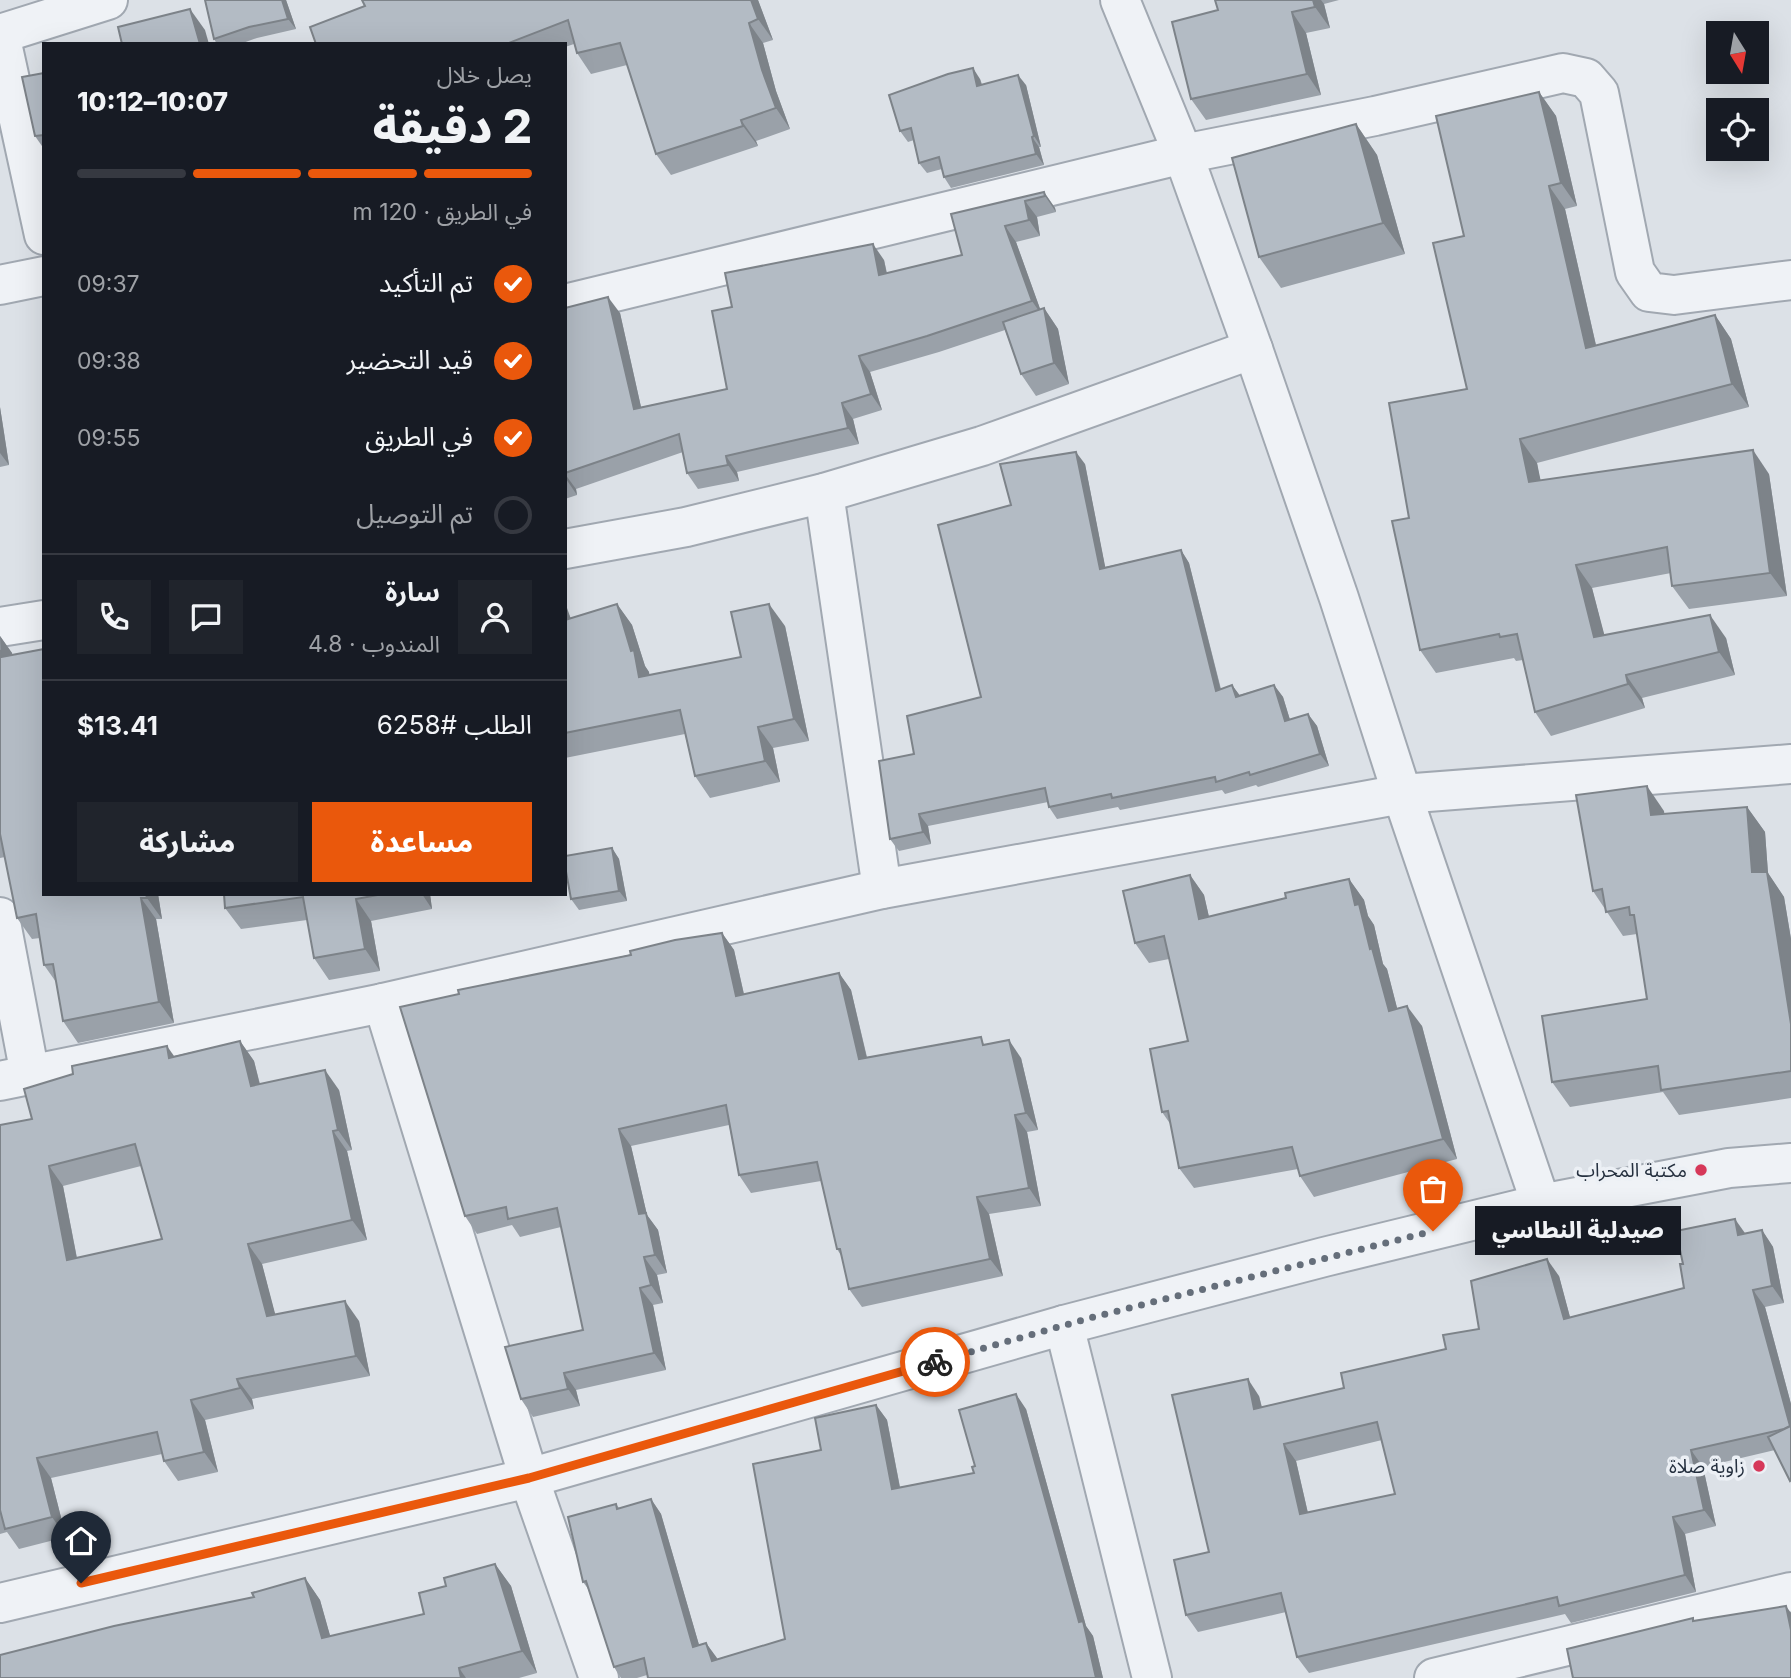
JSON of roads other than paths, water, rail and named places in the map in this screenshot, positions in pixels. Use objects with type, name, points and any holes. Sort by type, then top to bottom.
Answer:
[{"type":"street","points":[[42,226],[0,34],[108,0]]},
{"type":"street","points":[[1120,0],[1182,154],[1253,349],[1541,1204]]},
{"type":"street","points":[[567,304],[1182,154],[1374,116],[1563,73],[1586,78],[1599,93],[1635,272],[1648,292],[1674,295],[1791,280]]},
{"type":"street","points":[[0,285],[42,276]]},
{"type":"street","points":[[567,549],[686,527],[824,493],[982,446],[1253,349]]},
{"type":"street","points":[[824,493],[882,889]]},
{"type":"street","points":[[0,627],[42,621]]},
{"type":"street","points":[[0,917],[15,1078],[383,1003],[882,889],[1402,794],[1791,764]]},
{"type":"street","points":[[383,1003],[529,1478],[599,1678]]},
{"type":"street","points":[[0,1603],[529,1478],[1064,1325],[1324,1257],[1541,1204],[1729,1168],[1791,1163]]},
{"type":"street","points":[[1064,1325],[1153,1678]]},
{"type":"street","points":[[1434,1678],[1791,1592]]},
{"type":"place","name":"مكتبة المحراب","points":[[1701,1170]]},
{"type":"place","name":"صيدلية النطاسي","points":[[1433,1231]]},
{"type":"place","name":"زاوية صلاة","points":[[1759,1466]]}]
